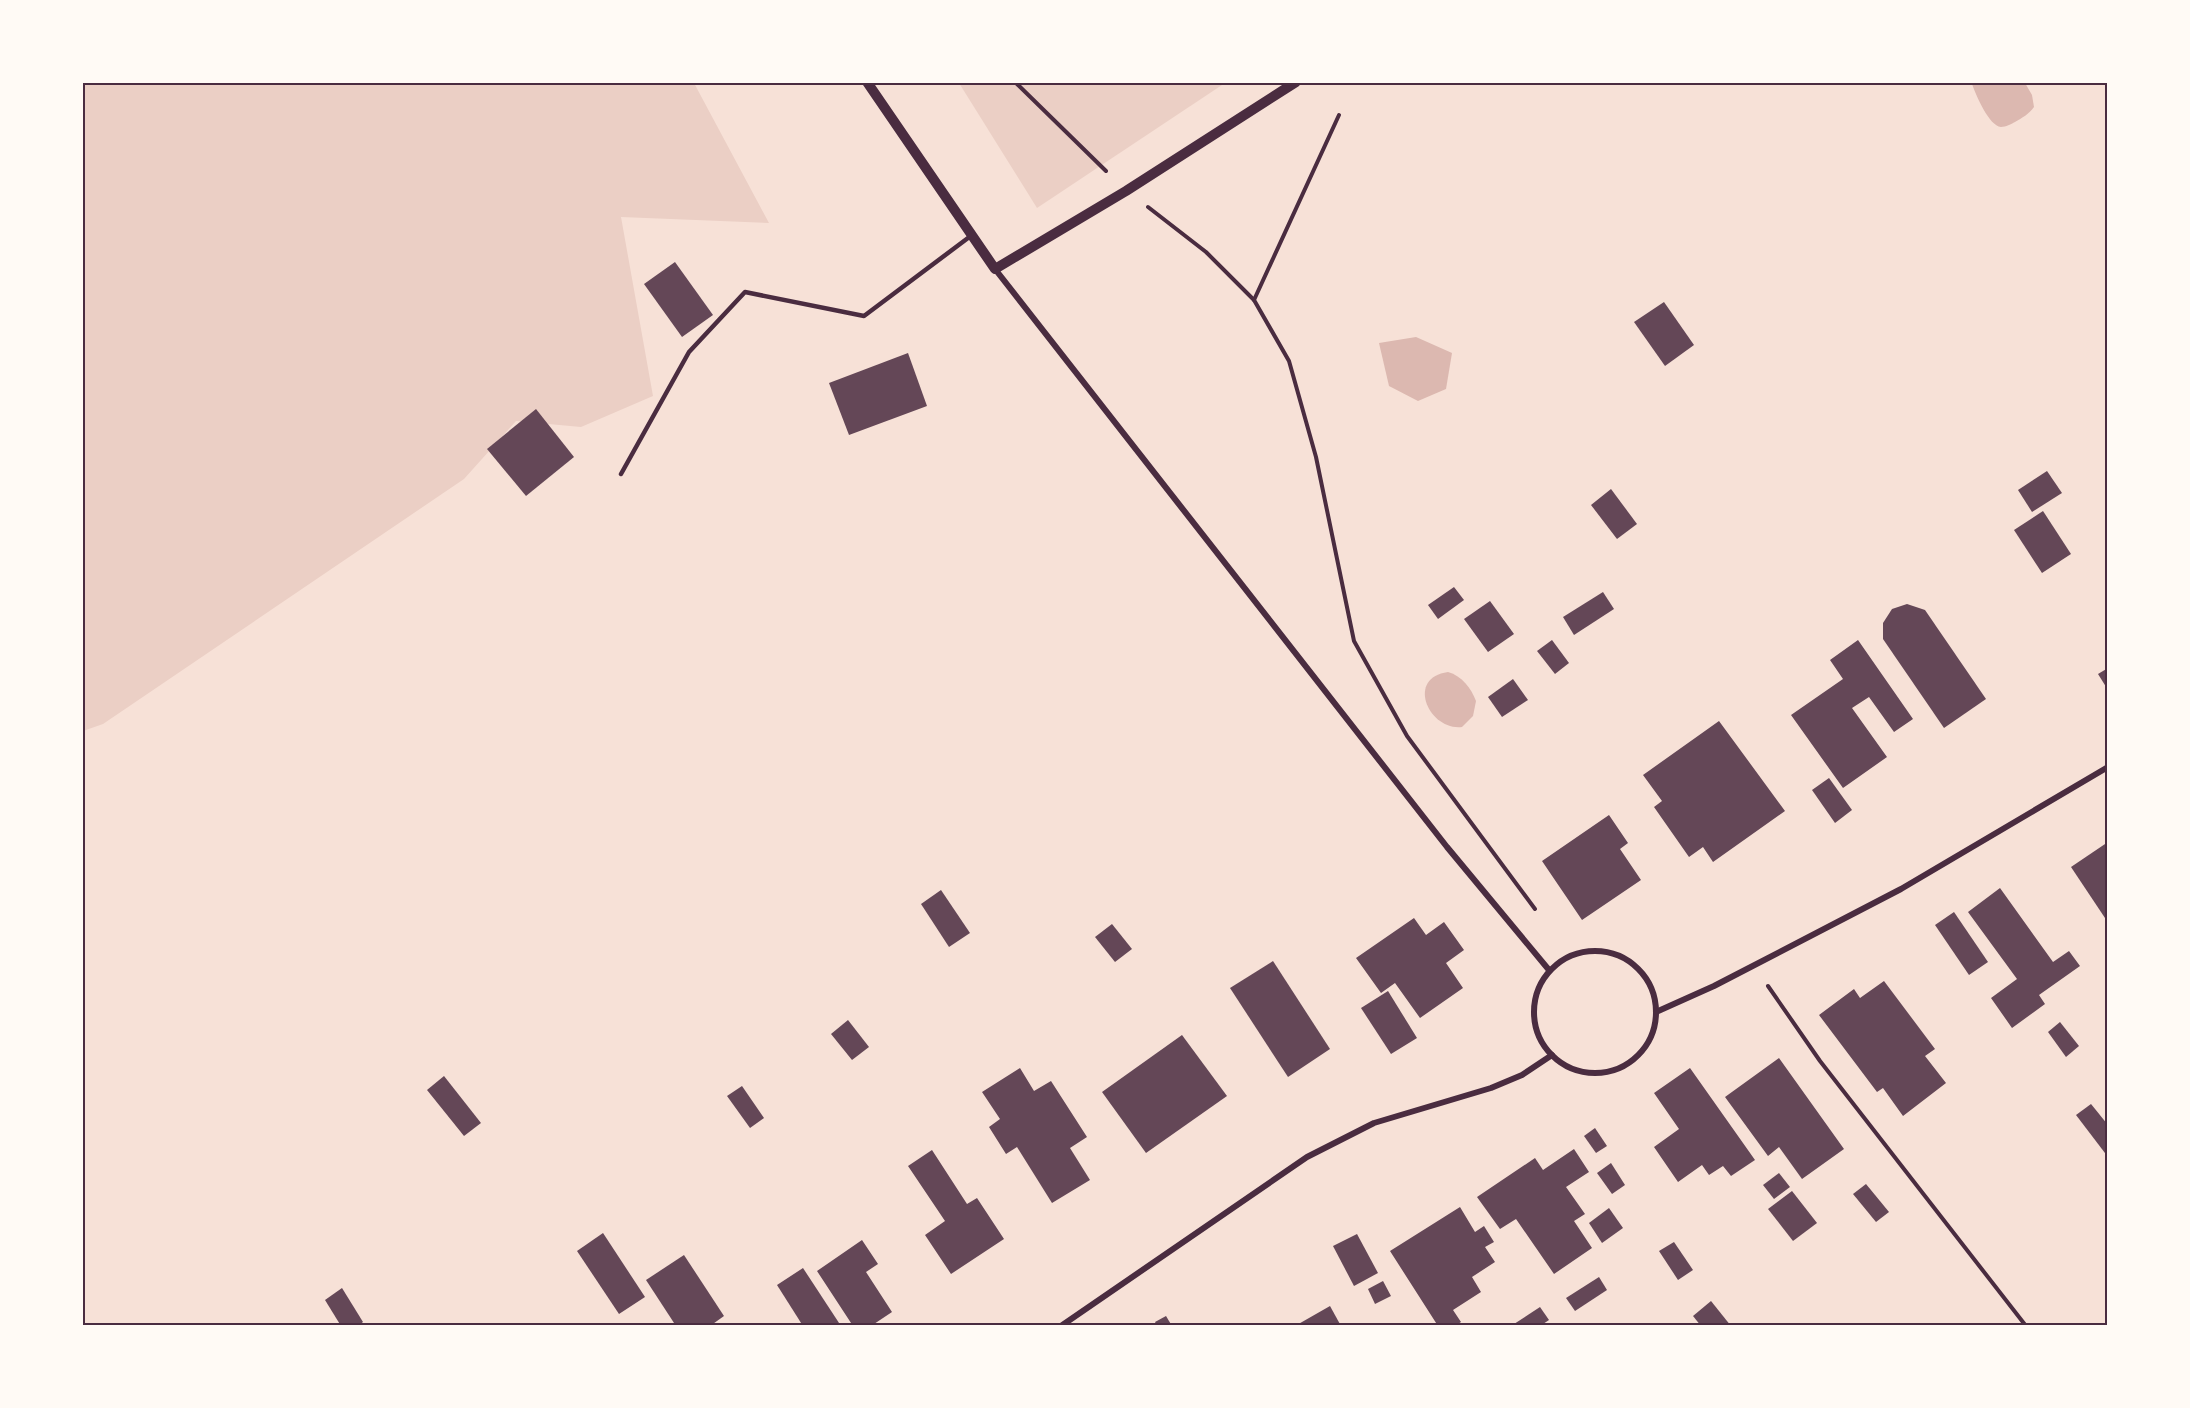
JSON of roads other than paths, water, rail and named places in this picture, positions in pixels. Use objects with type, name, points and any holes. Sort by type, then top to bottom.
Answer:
[{"type":"street","points":[[867,82],[995,269],[1439,838],[1549,970]]},
{"type":"street","points":[[995,269],[1126,191],[1296,82]]},
{"type":"street","points":[[1656,1012],[1754,965],[1901,889],[2108,767]]},
{"type":"street","points":[[1588,950],[1608,951],[1627,959],[1642,973],[1653,992],[1656,1012],[1653,1032],[1643,1050],[1627,1064],[1607,1072],[1587,1073],[1568,1067],[1552,1055],[1540,1040],[1534,1021],[1534,1001],[1540,982],[1549,970],[1569,956],[1588,950]]},
{"type":"street","points":[[1061,1326],[1307,1157],[1374,1124],[1491,1088],[1522,1075],[1552,1055]]},
{"type":"lane","points":[[621,474],[689,352],[745,292],[864,316],[972,236]]}]
